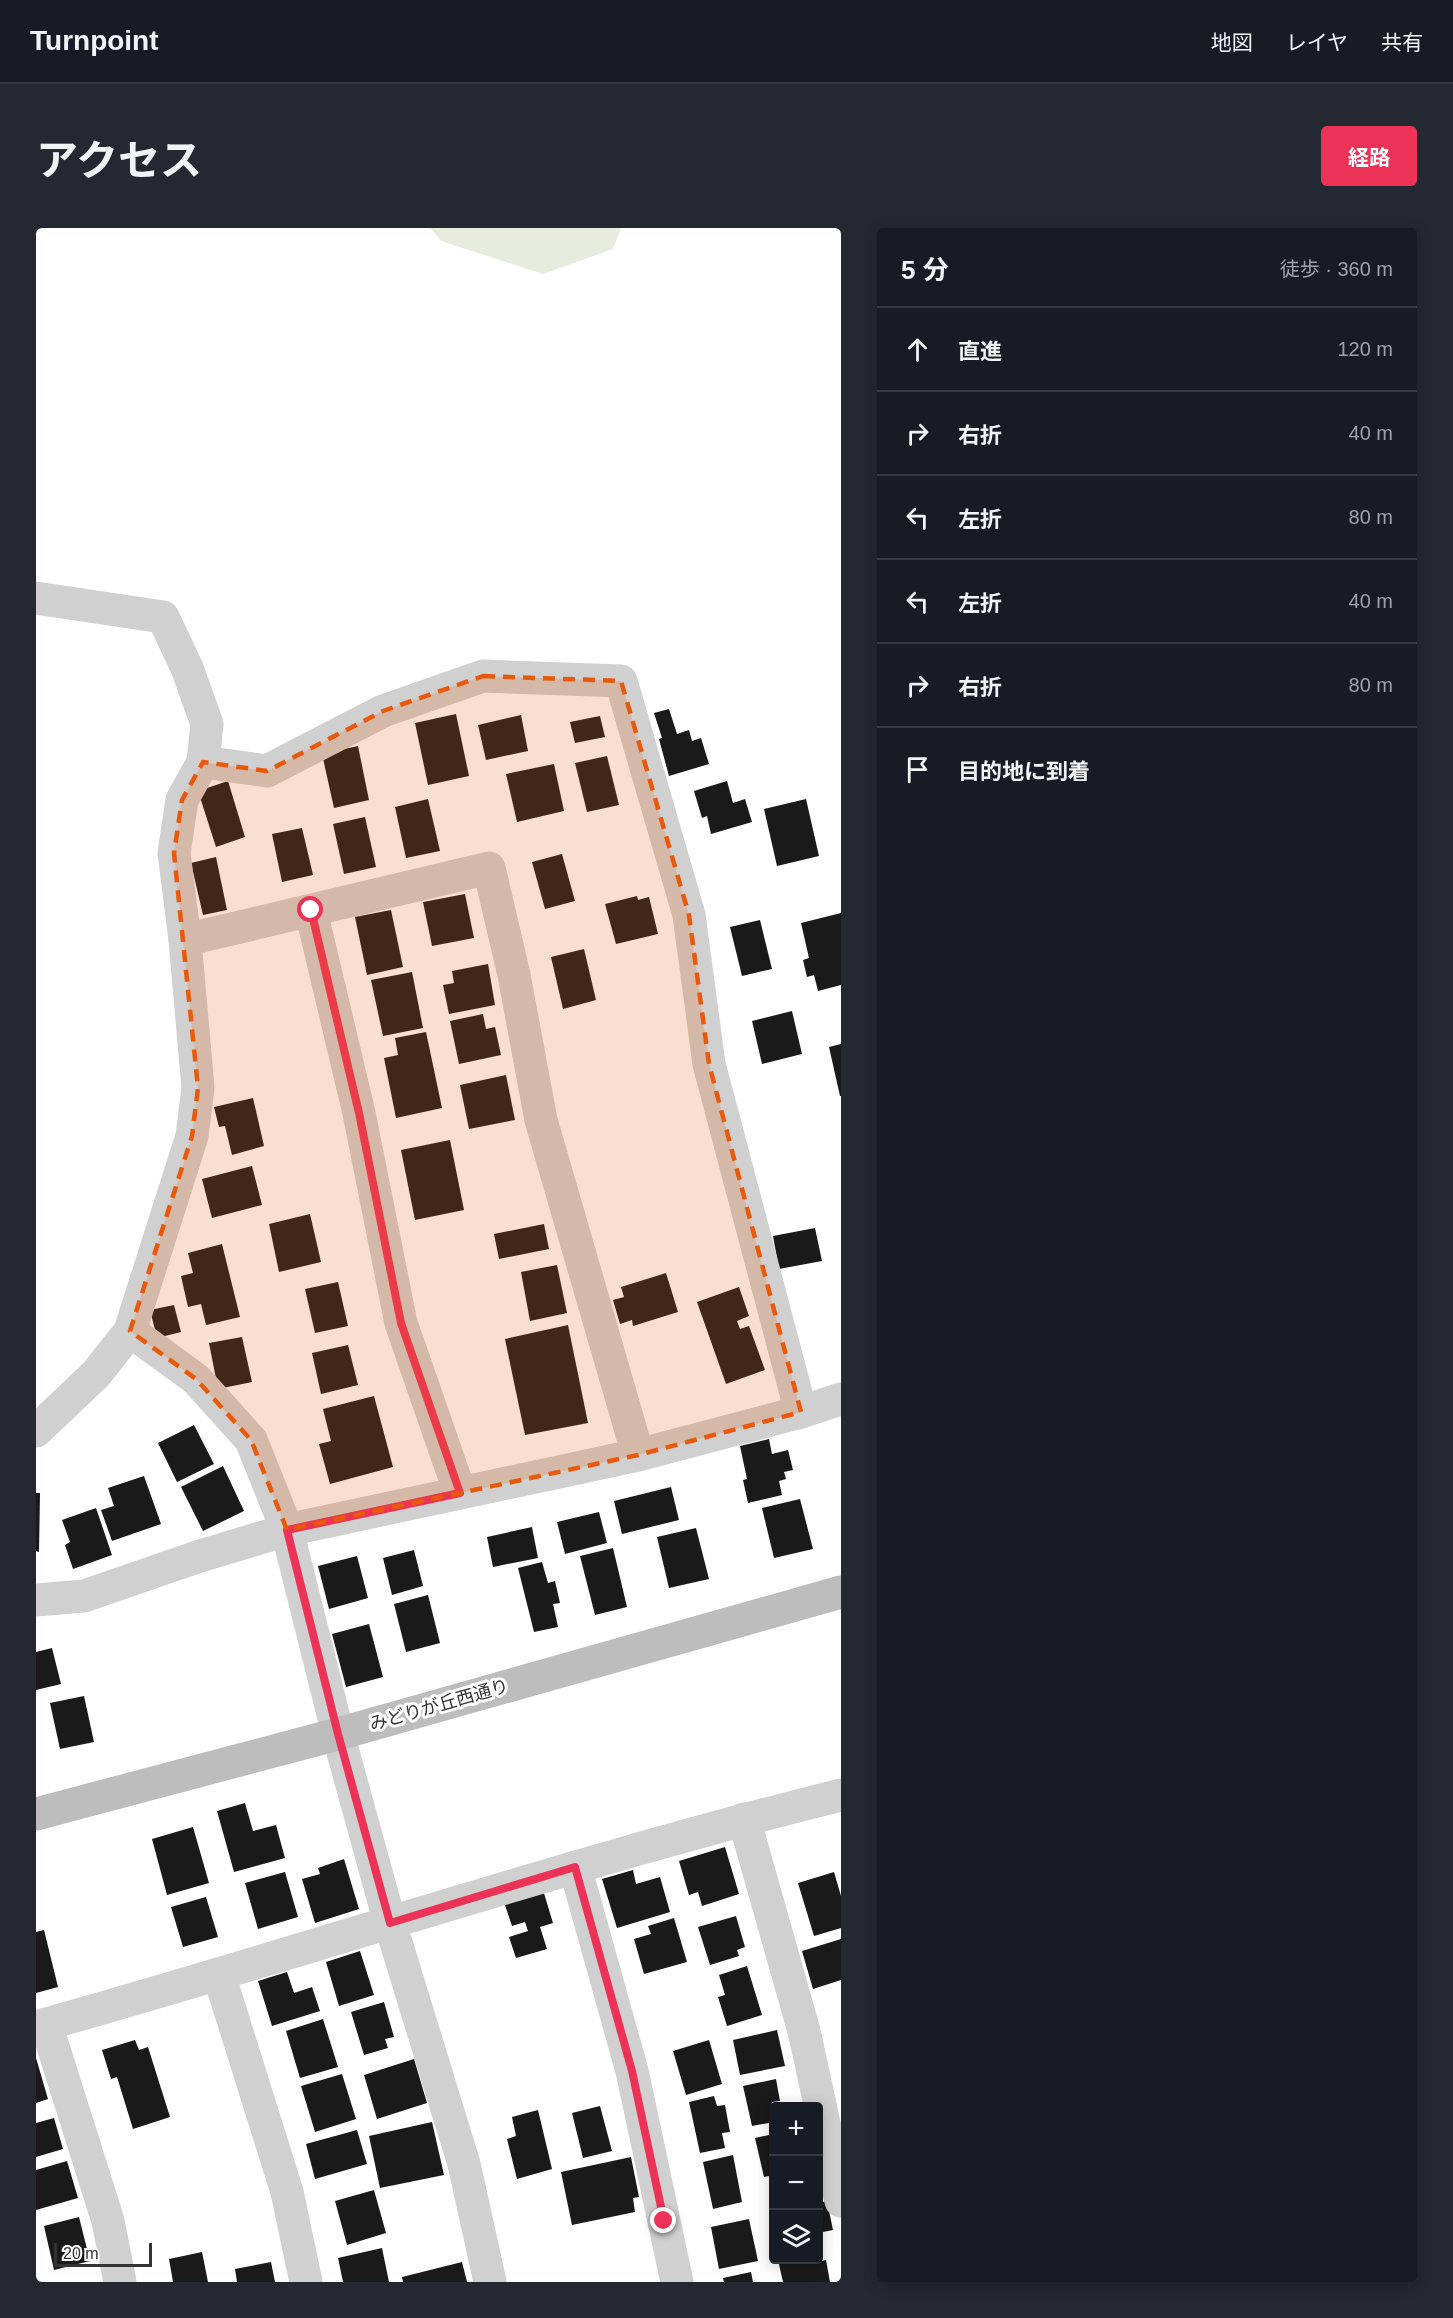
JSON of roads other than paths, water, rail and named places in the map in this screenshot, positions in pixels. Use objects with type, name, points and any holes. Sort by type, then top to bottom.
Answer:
[{"type":"street","points":[[36,598],[163,617],[187,668],[207,724],[203,762],[182,800],[174,853],[185,940],[198,1088],[192,1136],[130,1331],[96,1374],[36,1431]]},
{"type":"street","points":[[203,762],[267,771],[383,711],[483,676],[621,681],[689,915],[709,1064],[801,1412]]},
{"type":"street","points":[[185,940],[489,868],[514,975],[541,1120],[638,1455]]},
{"type":"street","points":[[311,910],[359,1113],[401,1323],[460,1493]]},
{"type":"street","points":[[130,1331],[196,1379],[251,1440],[287,1530],[338,1734],[390,1923],[464,2164],[490,2282]]},
{"type":"street","points":[[36,1600],[84,1596],[200,1556],[287,1530],[638,1455],[801,1412],[841,1399]]},
{"type":"street","name":"みどりが丘西通り","points":[[36,1814],[338,1734],[841,1592]]},
{"type":"street","points":[[120,2282],[108,2221],[41,2025],[219,1975],[575,1867],[744,1819],[841,1796]]},
{"type":"street","points":[[744,1819],[804,2031],[841,2201]]},
{"type":"street","points":[[575,1867],[632,2071],[677,2282]]},
{"type":"street","points":[[219,1975],[287,2192],[306,2282]]}]
